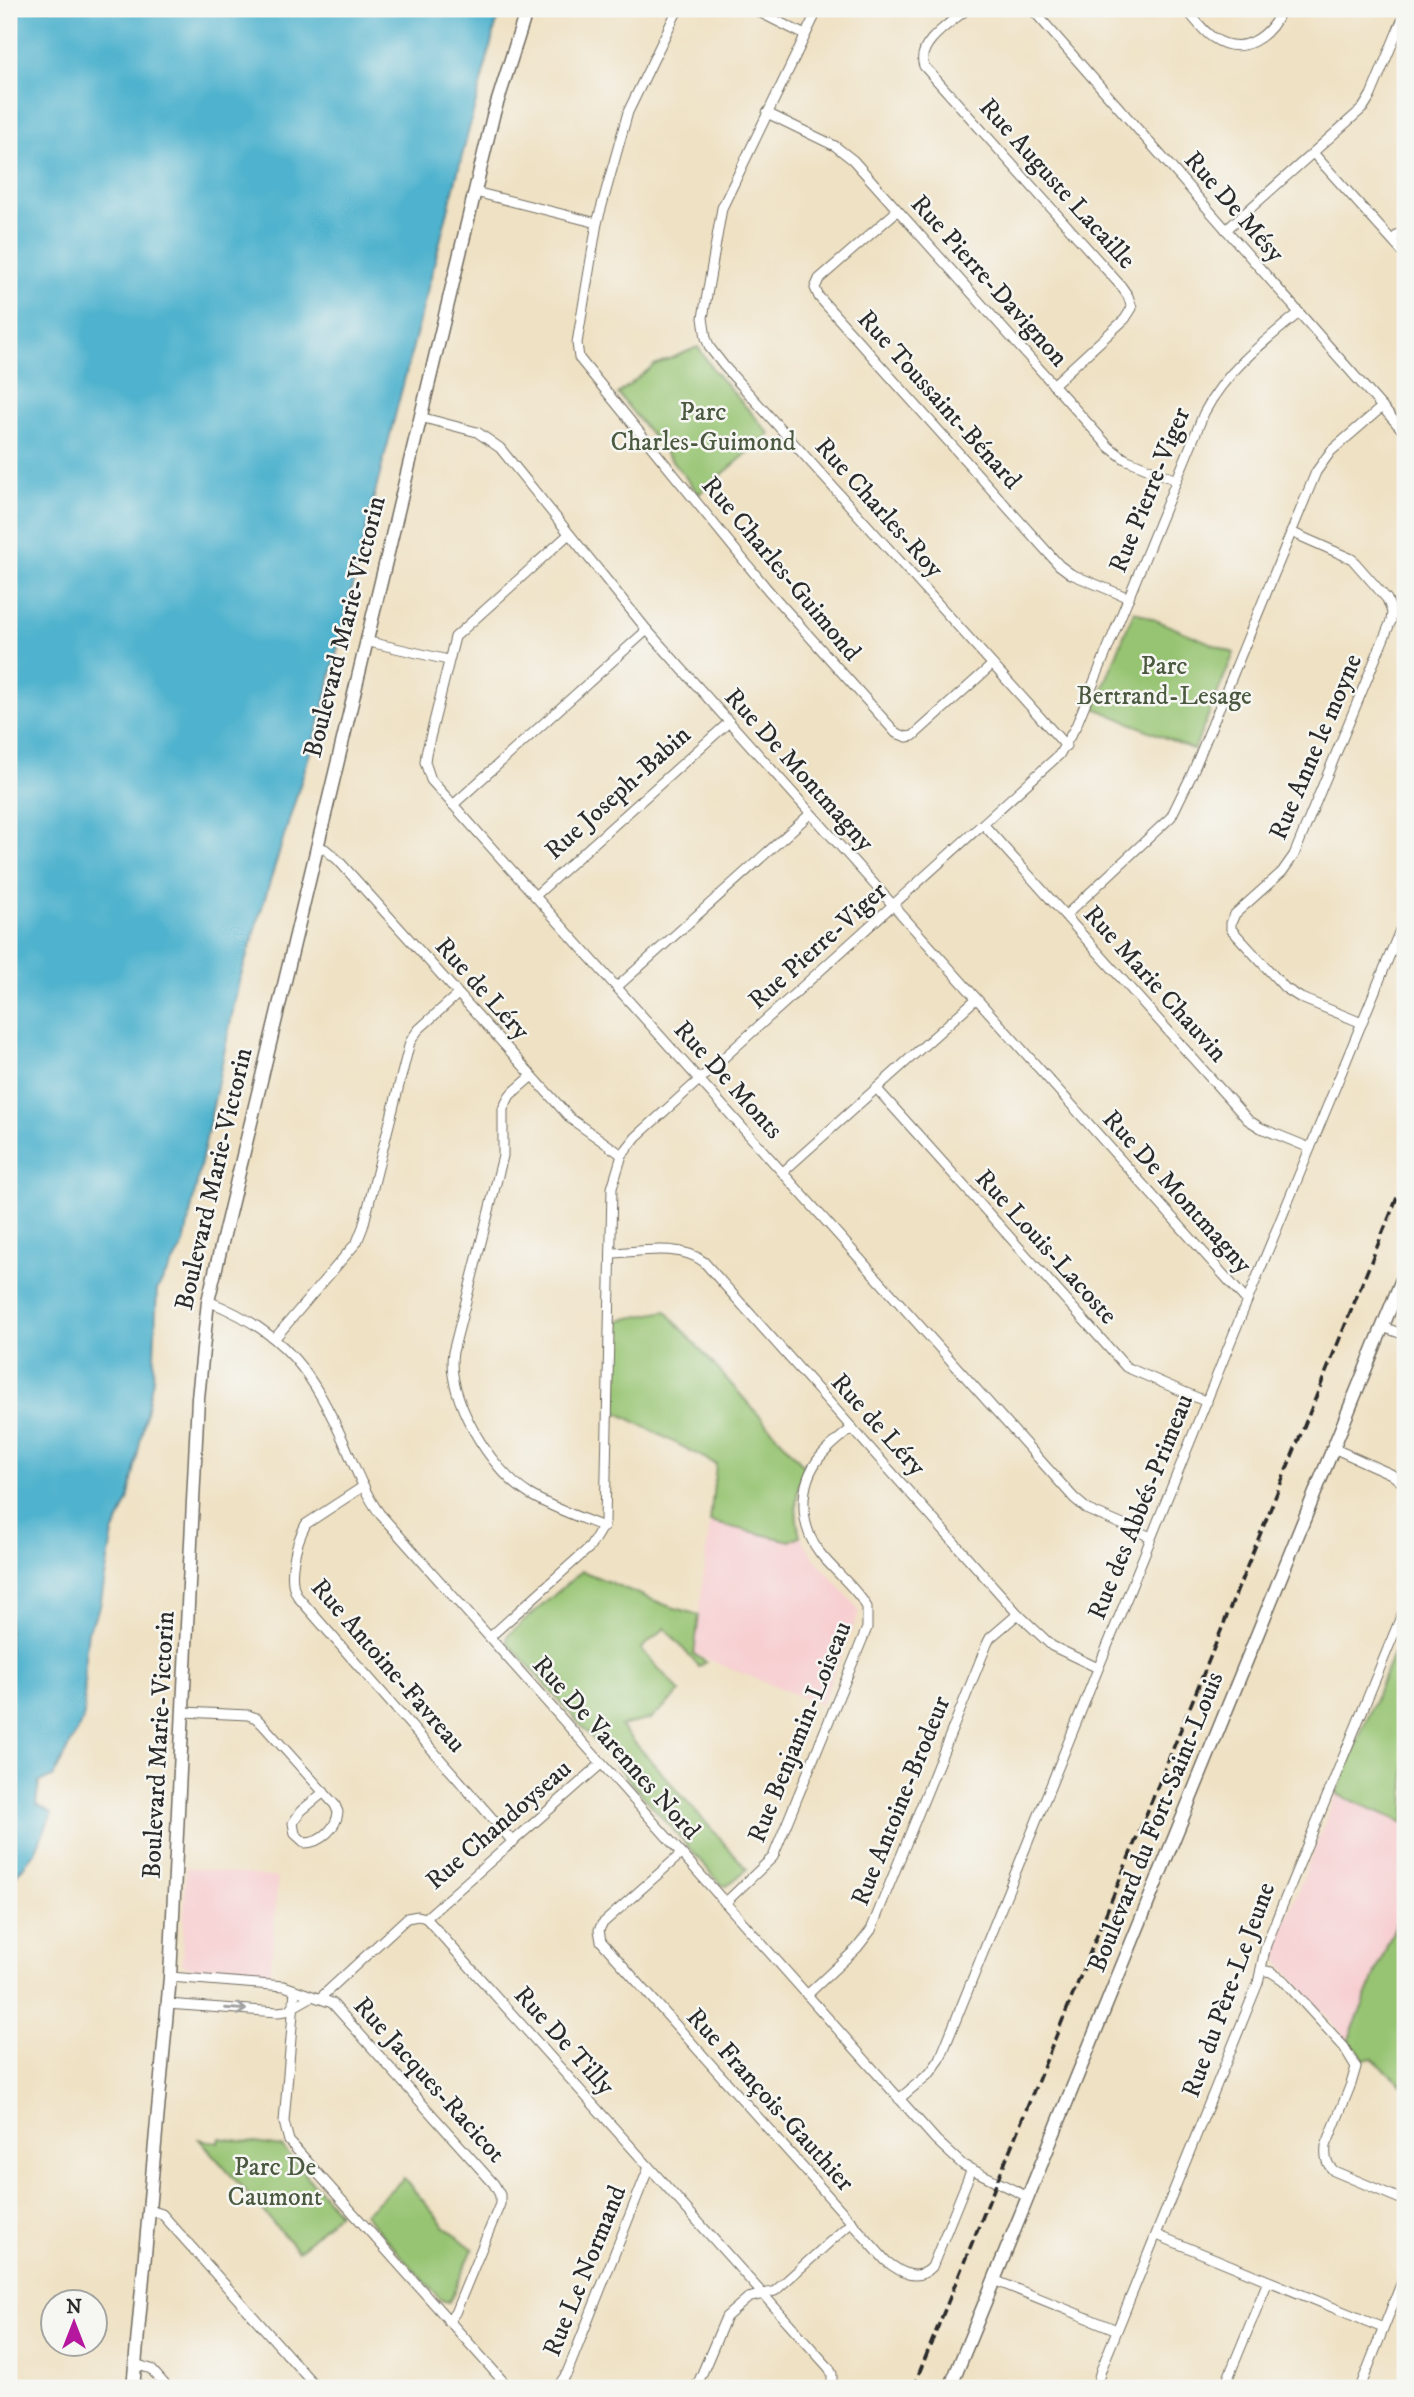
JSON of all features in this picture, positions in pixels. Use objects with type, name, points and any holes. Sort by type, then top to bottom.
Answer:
[{"type":"street","name":"Boulevard Marie-Victorin","points":[[133,2388],[170,1977],[198,1398],[208,1301],[493,116],[527,9]]},
{"type":"street","name":"Rue Charles-Guimond","points":[[678,9],[628,112],[597,223],[597,236],[577,343],[579,358],[793,619],[895,733],[907,737],[919,732],[992,665]]},
{"type":"street","points":[[753,9],[805,35]]},
{"type":"street","name":"Rue Charles-Roy","points":[[818,9],[722,208],[704,306],[704,328],[709,348],[1066,746]]},
{"type":"street","name":"Rue Auguste Lacaille","points":[[967,9],[925,46],[921,57],[924,66],[1121,286],[1131,301],[1132,308],[1125,319],[1053,384]]},
{"type":"street","name":"Rue De Mésy","points":[[1032,9],[1405,433]]},
{"type":"street","points":[[1186,9],[1216,39],[1242,45],[1269,32],[1282,9]]},
{"type":"street","points":[[1226,230],[1314,154],[1367,103],[1401,39],[1405,13]]},
{"type":"street","name":"Rue Pierre-Davignon","points":[[767,113],[845,154],[1117,454],[1176,480]]},
{"type":"street","points":[[1314,154],[1405,255]]},
{"type":"street","points":[[475,192],[597,223]]},
{"type":"street","name":"Rue Toussaint-Bénard","points":[[897,211],[819,279],[816,293],[1059,565],[1071,574],[1129,598]]},
{"type":"street","points":[[1392,240],[1405,229]]},
{"type":"street","name":"Rue Pierre-Viger","points":[[604,1527],[612,1188],[622,1154],[636,1137],[1052,763],[1066,746],[1204,413],[1221,384],[1241,362],[1299,313]]},
{"type":"street","points":[[1066,915],[1162,826],[1176,808],[1189,783],[1322,461],[1382,407]]},
{"type":"street","name":"Rue De Montmagny","points":[[420,417],[468,429],[493,442],[647,630],[728,723],[1247,1301]]},
{"type":"street","name":"Rue Anne le moyne","points":[[1291,532],[1352,559],[1387,599],[1392,612],[1391,621],[1294,855],[1282,872],[1235,914],[1231,929],[1285,988],[1301,998],[1363,1023]]},
{"type":"street","name":"Rue De Monts","points":[[569,534],[458,632],[452,643],[425,762],[431,780],[1074,1498],[1097,1515],[1151,1538]]},
{"type":"street","points":[[453,805],[647,630]]},
{"type":"street","points":[[365,641],[448,660]]},
{"type":"street","name":"Rue Joseph-Babin","points":[[535,895],[728,723]]},
{"type":"street","points":[[617,987],[810,814]]},
{"type":"street","name":"Rue Marie Chauvin","points":[[984,825],[1248,1120],[1310,1148]]},
{"type":"street","name":"Rue de Léry","points":[[316,846],[338,860],[577,1125],[622,1154]]},
{"type":"street","name":"Rue des Abbés-Primeau","points":[[899,2099],[930,2073],[940,2059],[1405,918]]},
{"type":"street","points":[[275,1338],[357,1242],[410,1042],[418,1030],[458,994]]},
{"type":"street","points":[[783,1172],[976,999]]},
{"type":"street","points":[[490,1637],[590,1547],[604,1527],[540,1500],[509,1478],[482,1444],[452,1377],[453,1352],[503,1156],[503,1108],[510,1095],[531,1076]]},
{"type":"street","name":"Rue Louis-Lacoste","points":[[877,1089],[1126,1367],[1206,1402]]},
{"type":"street","name":"Rue de Léry","points":[[611,1253],[678,1251],[699,1257],[1018,1614],[1052,1646],[1098,1668]]},
{"type":"street","name":"Boulevard du Fort-Saint-Louis","points":[[950,2388],[1405,1272]]},
{"type":"street","name":"Rue De Varennes Nord","points":[[208,1301],[238,1314],[275,1338],[289,1352],[318,1390],[380,1514],[899,2099],[944,2148],[971,2171],[1028,2197]]},
{"type":"street","points":[[1383,1326],[1405,1335]]},
{"type":"street","name":"Rue Benjamin-Loiseau","points":[[725,1903],[773,1857],[867,1628],[867,1607],[814,1544],[804,1511],[806,1486],[812,1469],[825,1451],[852,1427]]},
{"type":"street","points":[[1333,1448],[1391,1474],[1405,1485]]},
{"type":"street","name":"Rue Antoine-Favreau","points":[[364,1486],[306,1524],[292,1577],[293,1589],[513,1842]]},
{"type":"street","name":"Rue du Père-Le Jeune","points":[[1096,2388],[1256,1989],[1266,1945],[1405,1608]]},
{"type":"street","name":"Rue Antoine-Brodeur","points":[[807,1995],[868,1936],[987,1644],[998,1630],[1018,1614]]},
{"type":"street","points":[[184,1712],[248,1715],[256,1718],[324,1792],[338,1812],[335,1824],[317,1841],[305,1843],[295,1834],[293,1822],[301,1811],[324,1792]]},
{"type":"street","name":"Rue Chandoyseau","points":[[426,1918],[601,1764]]},
{"type":"street","name":"Rue François-Gauthier","points":[[681,1854],[602,1924],[599,1930],[601,1941],[895,2269],[913,2276],[927,2273],[932,2267],[971,2171]]},
{"type":"street","points":[[316,1997],[407,1918],[426,1918]]},
{"type":"street","name":"Rue De Tilly","points":[[426,1918],[763,2295]]},
{"type":"street","points":[[1261,1970],[1271,1972],[1283,1980],[1345,2047],[1356,2067],[1356,2073],[1326,2147],[1325,2155],[1329,2166],[1334,2171],[1405,2201]]},
{"type":"street","name":"Rue Jacques-Racicot","points":[[170,1977],[284,1986],[332,2003],[498,2189],[500,2204],[455,2313],[448,2321]]},
{"type":"street","points":[[295,1990],[284,2122],[289,2141],[509,2388]]},
{"type":"street","name":"Rue Jacques-Racicot","points":[[167,2004],[278,2012],[316,1997]]},
{"type":"street","name":"Rue Le Normand","points":[[557,2388],[567,2373],[649,2167]]},
{"type":"street","points":[[150,2210],[163,2214],[317,2388]]},
{"type":"street","points":[[696,2388],[726,2318],[747,2298],[775,2291],[852,2222]]},
{"type":"street","points":[[1157,2235],[1383,2328]]},
{"type":"street","points":[[1360,2388],[1405,2274]]},
{"type":"street","points":[[994,2280],[1117,2330]]},
{"type":"street","points":[[1224,2388],[1268,2281]]},
{"type":"street","points":[[763,2295],[828,2368],[832,2374],[832,2388]]},
{"type":"street","points":[[135,2364],[150,2369],[169,2388]]},
{"type":"shaded area","points":[[710,1522],[790,1541],[800,1536],[815,1559],[857,1607],[859,1613],[821,1705],[694,1654]]},
{"type":"shaded area","points":[[1336,1794],[1405,1823],[1405,1902],[1348,2041],[1281,1965],[1274,1952]]},
{"type":"shaded area","points":[[186,1867],[278,1878],[270,1975],[191,1968],[182,1964]]},
{"type":"green space","name":"Parc Charles-Guimond","points":[[698,347],[714,371],[770,434],[699,494],[618,394],[654,365]]},
{"type":"green space","name":"Parc Bertrand-Lesage","points":[[1134,611],[1234,653],[1194,750],[1095,708]]},
{"type":"green space","points":[[666,1311],[805,1467],[796,1501],[800,1536],[790,1541],[710,1522],[716,1464],[616,1412],[619,1320]]},
{"type":"green space","points":[[582,1571],[668,1606],[699,1615],[694,1654],[706,1662],[699,1667],[665,1628],[641,1649],[680,1692],[651,1719],[620,1726],[747,1869],[727,1886],[722,1885],[507,1642],[508,1635]]},
{"type":"green space","points":[[1405,1625],[1405,1823],[1336,1794]]},
{"type":"green space","points":[[1405,1902],[1405,2087],[1372,2058],[1363,2060],[1348,2041]]},
{"type":"green space","name":"Parc De Caumont","points":[[220,2138],[282,2147],[339,2213],[298,2251],[199,2139],[219,2143]]},
{"type":"green space","name":"Parc De Caumont","points":[[404,2178],[444,2226],[473,2249],[449,2302],[441,2300],[364,2214]]},
{"type":"water","points":[[9,9],[500,9],[372,505],[322,714],[239,982],[184,1244],[157,1290],[153,1379],[128,1501],[113,1533],[100,1606],[88,1631],[84,1718],[53,1777],[39,1782],[36,1804],[52,1813],[35,1852],[9,1884]]},
{"type":"railway","points":[[913,2388],[1405,1178]]}]
